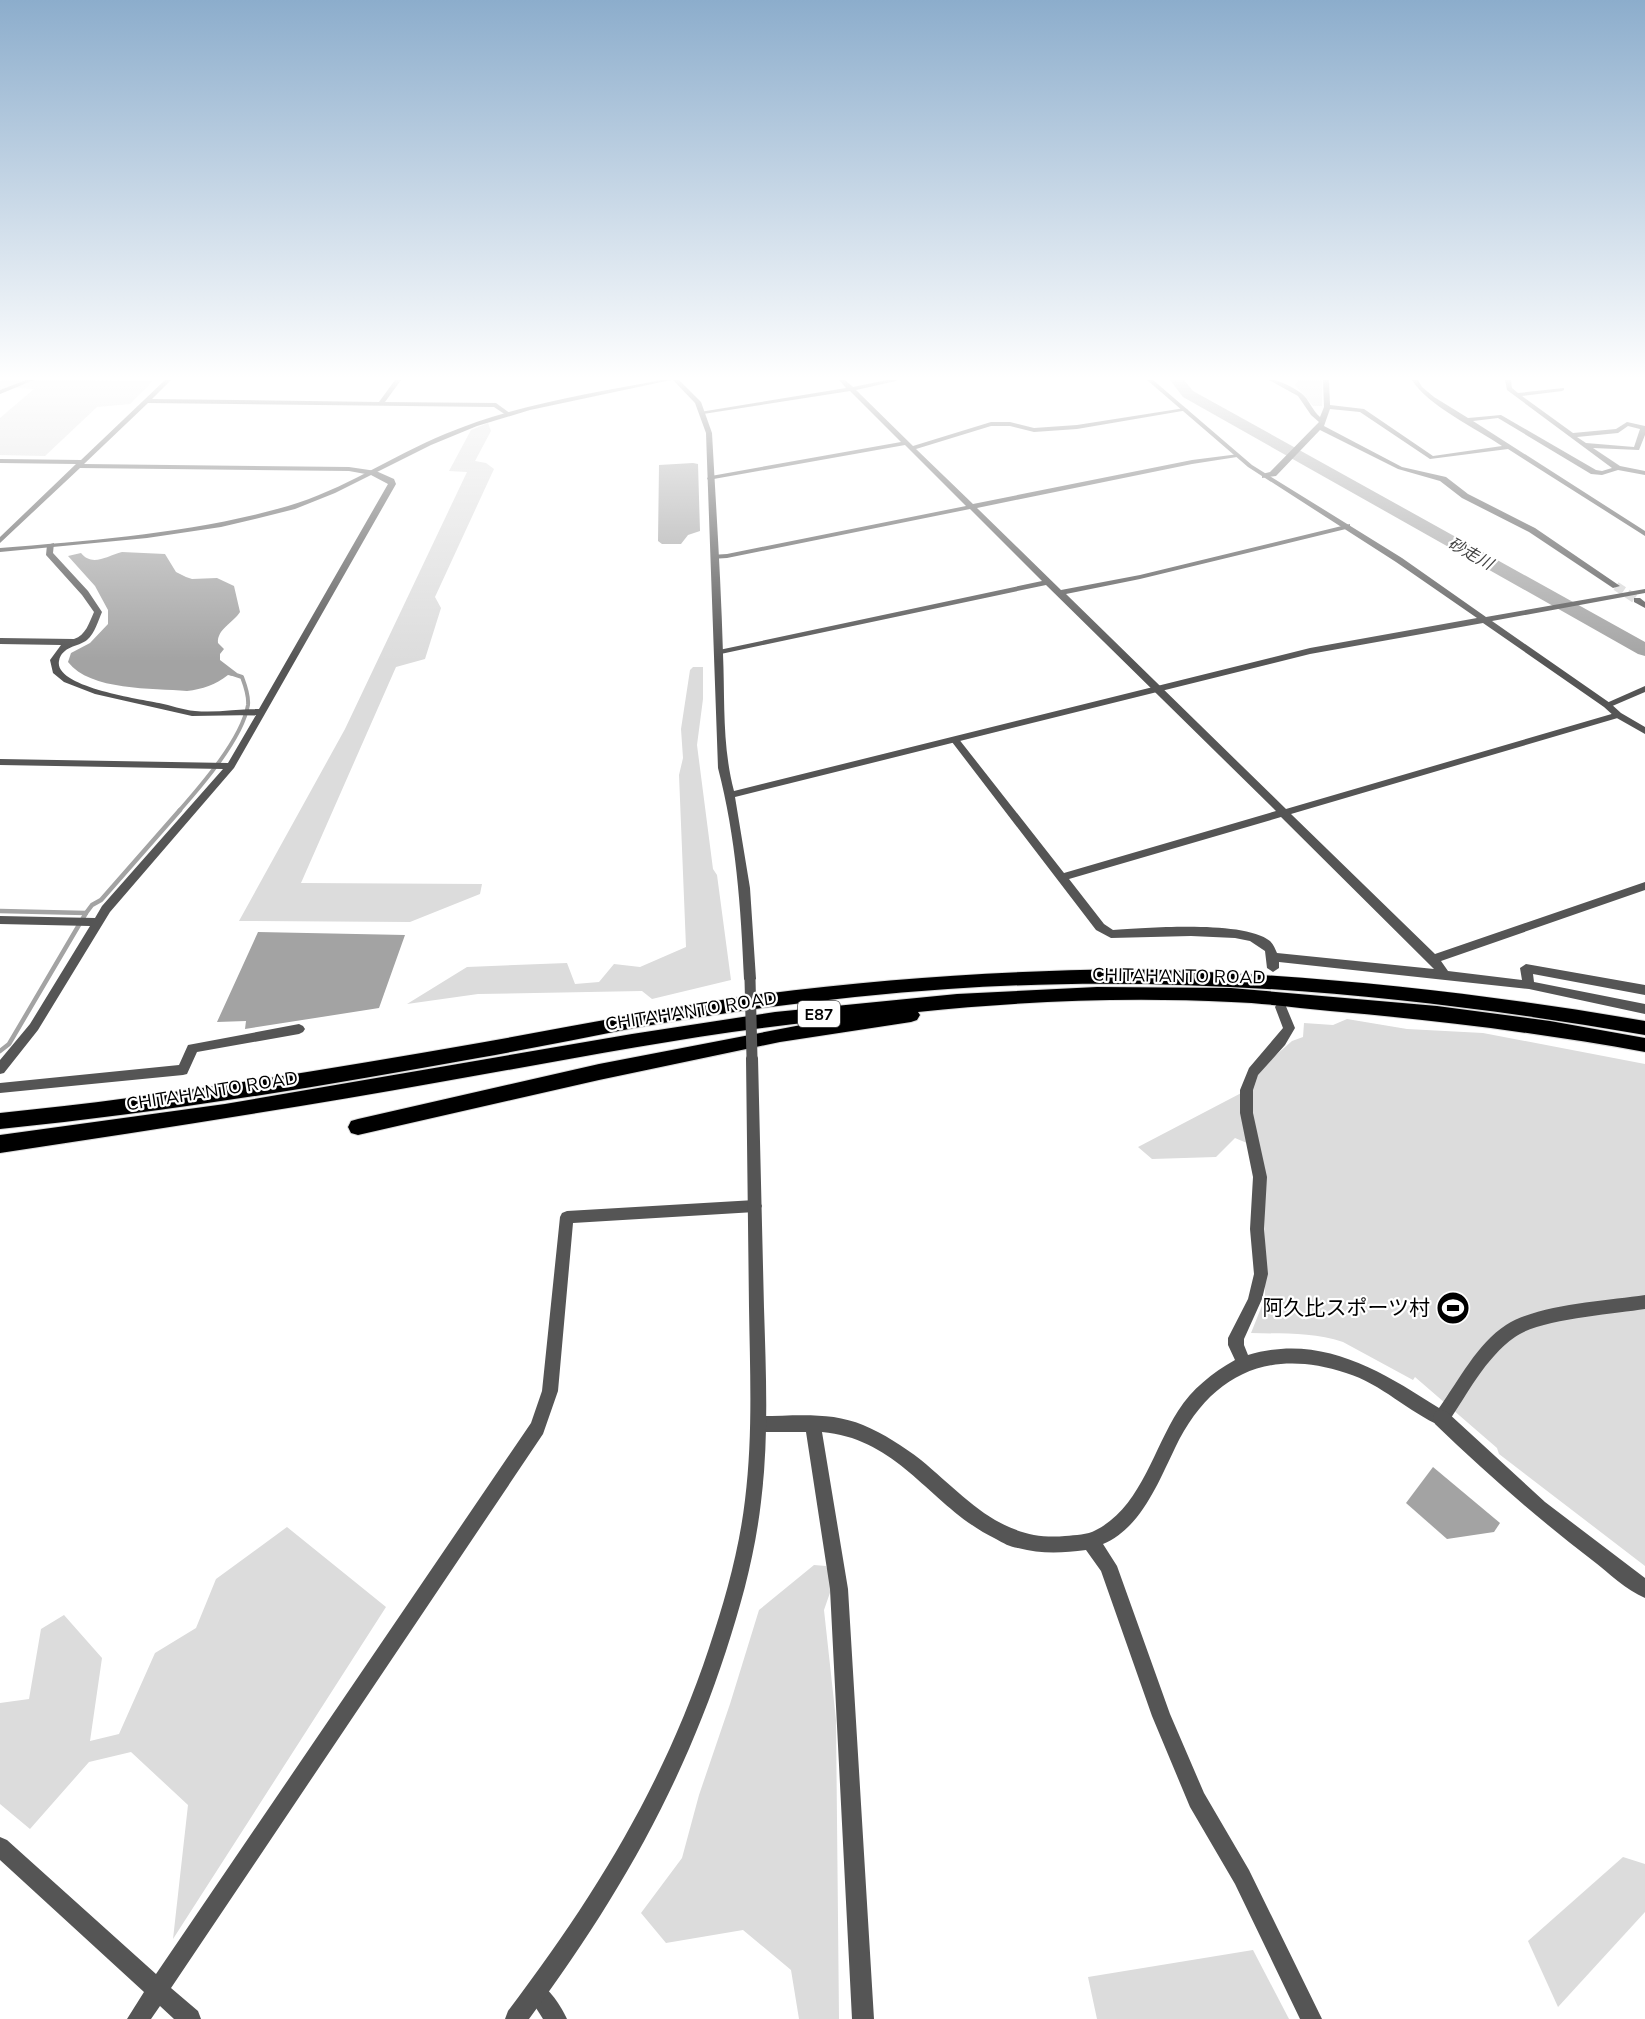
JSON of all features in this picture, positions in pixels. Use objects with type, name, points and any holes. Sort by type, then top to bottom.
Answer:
[{"type":"highway","name":"CHITAHANTO ROAD","points":[[0,1121],[231,1092],[454,1055],[636,1021],[775,1001],[948,982],[1155,975],[1294,982],[1430,994],[1541,1009],[1645,1028]]},
{"type":"highway","name":"CHITAHANTO ROAD","points":[[0,1144],[225,1112],[775,1019],[869,1008],[1040,997],[1160,994],[1323,1002],[1437,1013],[1550,1028],[1645,1045]]},
{"type":"highway","points":[[358,1127],[599,1072],[780,1035],[925,1013],[1009,1005],[1040,997]]},
{"type":"street","points":[[2,537],[69,474]]},
{"type":"street","points":[[0,550],[171,532],[244,519],[313,499],[370,474]]},
{"type":"street","points":[[0,1069],[34,1027],[106,909],[231,766],[392,484],[391,481],[376,474]]},
{"type":"street","points":[[516,2019],[583,1928],[635,1844],[657,1803],[694,1721],[712,1669],[740,1575],[755,1490],[759,1424],[750,979],[745,888],[730,795],[723,768],[711,474]]},
{"type":"street","points":[[711,478],[734,474]]},
{"type":"street","points":[[939,474],[1433,958],[1443,973]]},
{"type":"street","points":[[714,557],[1133,474]]},
{"type":"street","points":[[1265,476],[1272,474]]},
{"type":"street","points":[[1422,474],[1443,480],[1465,496],[1532,530],[1616,586]]},
{"type":"street","points":[[1552,474],[1645,534]]},
{"type":"street","points":[[1265,476],[1347,526],[1484,619],[1618,715],[1645,731]]},
{"type":"street","points":[[1059,593],[1140,577],[1347,526]]},
{"type":"street","points":[[0,641],[69,643],[81,640],[88,633],[98,612],[85,593],[49,553],[51,545]]},
{"type":"street","points":[[719,652],[1048,582]]},
{"type":"street","points":[[730,795],[1310,651],[1645,591]]},
{"type":"street","points":[[69,643],[57,654],[54,665],[56,672],[79,686],[110,696],[195,714],[262,712]]},
{"type":"street","points":[[1607,705],[1645,689]]},
{"type":"street","points":[[1063,878],[1618,715]]},
{"type":"street","points":[[955,740],[1100,927],[1111,934],[1242,935],[1263,942],[1269,948],[1273,963],[1443,973],[1529,985],[1645,1009]]},
{"type":"street","points":[[0,762],[231,766]]},
{"type":"street","points":[[1433,958],[1645,886]]},
{"type":"street","points":[[0,920],[97,922]]},
{"type":"street","points":[[1529,985],[1526,968],[1645,990]]},
{"type":"street","points":[[1244,1363],[1236,1345],[1236,1338],[1259,1286],[1261,1273],[1257,1228],[1261,1191],[1260,1170],[1245,1109],[1250,1079],[1283,1040],[1289,1028],[1281,1007]]},
{"type":"street","points":[[0,1088],[183,1070],[192,1048],[299,1029]]},
{"type":"street","points":[[138,2019],[537,1428],[550,1391],[567,1217],[755,1206]]},
{"type":"street","points":[[1441,1418],[1489,1352],[1511,1330],[1532,1321],[1645,1302]]},
{"type":"street","points":[[759,1424],[836,1426],[858,1431],[878,1440],[900,1455],[966,1511],[995,1532],[1028,1543],[1053,1548],[1090,1541],[1108,1533],[1128,1513],[1159,1466],[1170,1439],[1188,1409],[1221,1375],[1244,1363],[1267,1357],[1296,1355],[1346,1364],[1398,1390],[1441,1418],[1482,1459],[1543,1512],[1645,1589]]},
{"type":"street","points":[[813,1425],[839,1589],[863,2019]]},
{"type":"street","points":[[1090,1541],[1108,1566],[1161,1716],[1197,1800],[1242,1877],[1311,2019]]},
{"type":"street","points":[[0,1847],[190,2019]]},
{"type":"street","points":[[536,1992],[555,2019]]},
{"type":"shaded area","points":[[466,474],[492,474],[435,597],[441,608],[425,659],[396,667],[301,883],[482,884],[480,894],[410,922],[239,921],[345,729]]},
{"type":"shaded area","points":[[659,474],[698,474],[700,531],[688,535],[681,544],[662,544],[658,541]]},
{"type":"shaded area","points":[[122,552],[165,554],[176,572],[186,577],[192,579],[217,578],[234,586],[240,612],[220,634],[218,643],[224,649],[220,654],[220,660],[237,673],[233,676],[228,675],[214,684],[187,691],[106,683],[78,671],[68,662],[71,653],[90,643],[108,624],[108,610],[95,586],[68,556],[81,553],[95,560]]},
{"type":"shaded area","points":[[693,667],[703,667],[703,699],[697,745],[713,869],[717,875],[731,980],[652,999],[642,991],[478,994],[407,1004],[467,967],[567,963],[575,984],[599,982],[614,964],[640,967],[686,947],[679,775],[683,758],[681,729],[690,670]]},
{"type":"shaded area","points":[[258,932],[405,935],[379,1008],[245,1029],[246,1021],[217,1022]]},
{"type":"shaded area","name":"阿久比スポーツ村","points":[[1347,1019],[1407,1029],[1483,1033],[1645,1064],[1645,1566],[1499,1454],[1497,1448],[1415,1377],[1413,1380],[1343,1342],[1332,1339],[1297,1334],[1251,1333],[1265,1298],[1264,1197],[1254,1146],[1235,1138],[1216,1157],[1152,1159],[1138,1147],[1247,1090],[1259,1070],[1292,1041],[1303,1037],[1304,1023],[1333,1025]]},
{"type":"shaded area","points":[[1433,1467],[1500,1523],[1494,1532],[1447,1539],[1406,1503]]},
{"type":"shaded area","points":[[287,1527],[386,1607],[173,1939],[188,1805],[131,1752],[89,1762],[30,1829],[0,1804],[0,1703],[29,1699],[41,1629],[64,1615],[102,1658],[90,1741],[119,1734],[155,1653],[196,1628],[216,1579]]},
{"type":"shaded area","points":[[814,1565],[826,1566],[833,1584],[824,1610],[836,1720],[839,2019],[799,2019],[791,1970],[743,1930],[666,1943],[641,1913],[682,1858],[699,1795],[759,1610]]},
{"type":"shaded area","points":[[1623,1857],[1645,1864],[1645,1912],[1558,2007],[1528,1941]]},
{"type":"shaded area","points":[[1253,1950],[1289,2019],[1097,2019],[1088,1977]]},
{"type":"waterway","name":"砂走川","points":[[1331,474],[1645,650]]},
{"type":"waterway","points":[[179,811],[220,761],[244,718],[248,701],[242,677],[230,673]]},
{"type":"waterway","points":[[86,913],[92,905],[101,900],[180,810]]},
{"type":"waterway","points":[[0,911],[86,913]]},
{"type":"waterway","points":[[0,1051],[9,1044],[86,913]]},
{"type":"tunnel","points":[[1616,586],[1637,600]]},
{"type":"place","name":"阿久比スポーツ村","points":[[1453,1308]]}]
